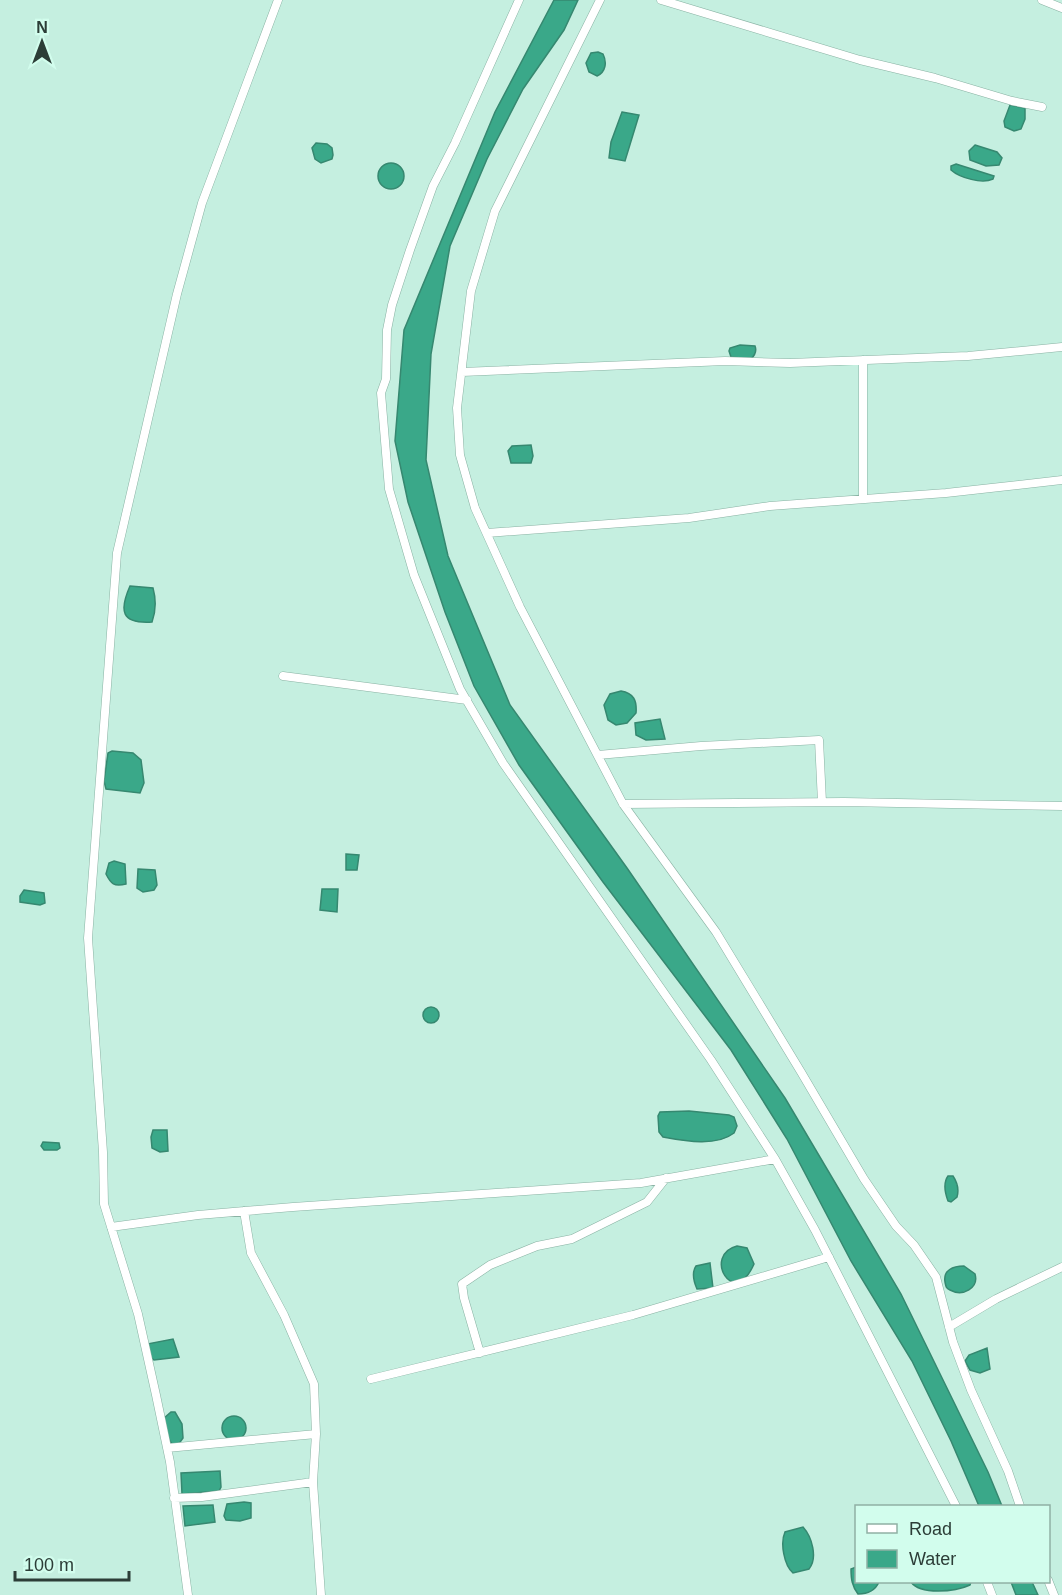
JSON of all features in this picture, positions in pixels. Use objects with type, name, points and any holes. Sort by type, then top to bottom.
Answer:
[{"type":"street","points":[[188,1595],[167,1448],[138,1314],[104,1204],[103,1152],[88,938],[117,553],[177,294],[202,203],[278,0]]},
{"type":"street","points":[[519,0],[434,186],[392,305],[387,330],[386,379],[381,393],[389,489],[414,575],[460,689],[503,763],[711,1060],[786,1176],[955,1505]]},
{"type":"street","points":[[600,0],[495,211],[471,291],[457,408],[460,455],[475,508],[520,607],[623,804],[716,932],[864,1179],[896,1226],[914,1245],[936,1277],[971,1390],[1008,1472],[1020,1505]]},
{"type":"street","points":[[662,0],[860,60],[1042,107]]},
{"type":"street","points":[[1042,0],[1062,8]]},
{"type":"street","points":[[462,372],[725,361],[790,363],[968,356],[1062,347]]},
{"type":"street","points":[[863,360],[863,499]]},
{"type":"street","points":[[487,533],[689,518],[770,506],[946,493],[1062,480]]},
{"type":"street","points":[[283,676],[467,700]]},
{"type":"street","points":[[598,755],[701,746],[819,740],[822,802]]},
{"type":"street","points":[[623,804],[822,802],[1062,806]]},
{"type":"street","points":[[111,1227],[244,1211],[641,1183],[775,1159]]},
{"type":"street","points":[[480,1353],[462,1284],[490,1265],[537,1246],[572,1239],[647,1202],[666,1178]]},
{"type":"street","points":[[244,1211],[250,1253],[292,1331],[314,1384],[316,1434],[313,1482],[321,1595]]},
{"type":"street","points":[[371,1379],[633,1316],[829,1257]]},
{"type":"street","points":[[950,1328],[996,1299],[1062,1267]]},
{"type":"street","points":[[167,1448],[316,1434]]},
{"type":"street","points":[[174,1498],[202,1497],[313,1482]]},
{"type":"water","points":[[554,0],[578,0],[564,30],[523,89],[487,159],[450,246],[431,354],[426,460],[448,556],[510,705],[627,868],[785,1098],[901,1294],[988,1472],[1002,1505],[979,1505],[951,1441],[912,1361],[851,1261],[787,1139],[731,1050],[603,882],[519,765],[474,686],[445,612],[408,502],[395,441],[404,330],[495,112]]},
{"type":"water","points":[[591,53],[603,54],[605,63],[604,69],[597,76],[589,72],[586,63]]},
{"type":"water","points":[[1010,105],[1025,108],[1025,119],[1021,129],[1014,131],[1005,127],[1004,121]]},
{"type":"water","points":[[622,112],[639,115],[625,161],[609,158],[611,142]]},
{"type":"water","points":[[316,143],[327,144],[332,148],[332,159],[321,163],[315,159],[312,148]]},
{"type":"water","points":[[975,145],[997,152],[1002,158],[999,165],[986,166],[970,160],[969,151]]},
{"type":"water","points":[[391,163],[400,167],[404,176],[400,185],[391,189],[382,185],[378,176],[382,167]]},
{"type":"water","points":[[956,164],[994,176],[993,179],[977,180],[960,175],[951,170],[951,166]]},
{"type":"water","points":[[740,345],[755,346],[756,350],[751,359],[731,357],[730,348]]},
{"type":"water","points":[[531,445],[533,456],[531,463],[511,463],[508,451],[512,446]]},
{"type":"water","points":[[130,586],[153,588],[155,605],[152,622],[134,621],[125,614],[124,602]]},
{"type":"water","points":[[621,691],[634,698],[636,713],[627,723],[616,725],[608,720],[604,705],[610,694]]},
{"type":"water","points":[[660,719],[665,739],[646,740],[636,735],[635,723]]},
{"type":"water","points":[[112,751],[133,753],[141,760],[144,783],[140,793],[106,789],[104,781],[108,753]]},
{"type":"water","points":[[346,854],[359,855],[357,870],[346,870]]},
{"type":"water","points":[[114,861],[125,864],[126,884],[113,884],[106,874],[109,863]]},
{"type":"water","points":[[138,869],[155,870],[157,885],[154,890],[143,892],[137,888]]},
{"type":"water","points":[[322,889],[338,889],[337,912],[320,910]]},
{"type":"water","points":[[24,890],[44,893],[45,903],[40,905],[20,902],[20,896]]},
{"type":"water","points":[[431,1007],[437,1009],[439,1015],[437,1021],[431,1023],[425,1021],[423,1015],[425,1009]]},
{"type":"water","points":[[689,1111],[729,1115],[734,1117],[737,1126],[734,1133],[718,1140],[690,1141],[663,1137],[659,1132],[660,1112]]},
{"type":"water","points":[[153,1130],[167,1130],[168,1151],[160,1152],[152,1148]]},
{"type":"water","points":[[43,1142],[59,1143],[60,1148],[44,1150],[41,1146]]},
{"type":"water","points":[[948,1176],[953,1176],[958,1189],[957,1197],[951,1202],[948,1201],[945,1191]]},
{"type":"water","points":[[737,1246],[747,1248],[754,1264],[746,1277],[738,1282],[731,1281],[725,1276],[722,1268],[722,1259],[727,1251]]},
{"type":"water","points":[[710,1263],[713,1288],[697,1289],[694,1269],[696,1266]]},
{"type":"water","points":[[964,1266],[975,1274],[975,1283],[965,1292],[948,1289],[945,1278],[947,1272]]},
{"type":"water","points":[[173,1339],[179,1357],[154,1360],[147,1354],[147,1344]]},
{"type":"water","points":[[987,1348],[990,1369],[980,1373],[970,1370],[965,1361],[969,1355]]},
{"type":"water","points":[[171,1412],[175,1412],[182,1424],[183,1438],[178,1445],[172,1444],[168,1438],[163,1419]]},
{"type":"water","points":[[234,1416],[239,1417],[245,1423],[245,1433],[239,1439],[234,1440],[229,1439],[223,1433],[222,1428],[223,1423],[229,1417]]},
{"type":"water","points":[[220,1471],[219,1491],[182,1494],[181,1473]]},
{"type":"water","points":[[251,1503],[251,1518],[240,1521],[226,1520],[224,1516],[227,1504]]},
{"type":"water","points":[[213,1505],[215,1522],[185,1526],[183,1506]]},
{"type":"water","points":[[803,1527],[811,1542],[812,1564],[809,1569],[793,1573],[785,1559],[783,1548],[785,1532]]},
{"type":"water","points":[[855,1567],[855,1583],[878,1583],[868,1593],[858,1594],[853,1585],[851,1569]]},
{"type":"water","points":[[912,1583],[971,1583],[947,1591],[930,1591]]},
{"type":"water","points":[[1011,1583],[1032,1583],[1038,1595],[1016,1595]]}]
